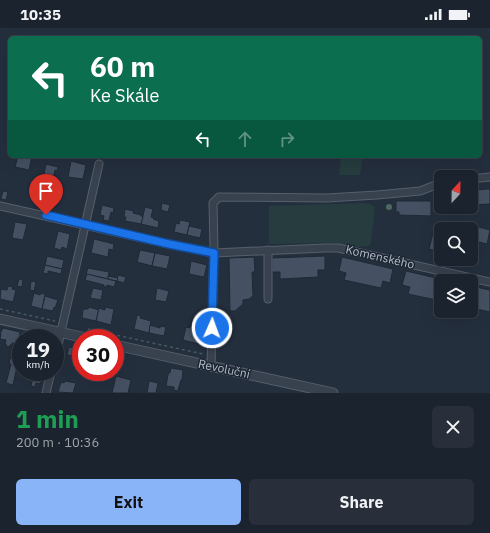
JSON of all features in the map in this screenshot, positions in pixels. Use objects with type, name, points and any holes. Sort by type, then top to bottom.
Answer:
[{"type":"street","points":[[62,328],[99,164]]},
{"type":"street","points":[[478,178],[490,177]]},
{"type":"street","points":[[211,366],[214,253],[213,203],[219,197],[327,198],[420,191],[434,186]]},
{"type":"street","name":"Komenského","points":[[0,206],[214,253],[338,248],[490,282]]},
{"type":"street","points":[[268,250],[268,299]]},
{"type":"street","points":[[0,319],[62,328],[72,332]]},
{"type":"street","name":"Revoluční","points":[[124,347],[333,393]]},
{"type":"street","points":[[46,393],[49,381]]},
{"type":"path","points":[[0,309],[62,328]]},
{"type":"path","points":[[86,328],[211,356]]},
{"type":"green space","points":[[341,158],[363,158],[360,175],[339,175]]},
{"type":"green space","points":[[364,203],[375,207],[371,242],[369,246],[357,247],[336,243],[269,244],[269,206]]},
{"type":"building","points":[[17,158],[32,158],[29,170],[15,167]]},
{"type":"building","points":[[71,161],[86,165],[83,179],[68,177]]},
{"type":"building","points":[[46,164],[58,167],[57,171],[55,170],[54,176],[44,174]]},
{"type":"building","points":[[490,189],[490,204],[478,205],[478,190]]},
{"type":"building","points":[[3,191],[8,192],[6,200],[1,199]]},
{"type":"building","points":[[396,201],[431,201],[431,216],[399,215],[399,212],[396,212]]},
{"type":"building","points":[[162,203],[170,205],[168,212],[161,210]]},
{"type":"building","points":[[102,205],[114,208],[113,213],[111,212],[109,221],[103,220],[104,216],[100,215]]},
{"type":"building","points":[[145,207],[153,209],[151,217],[159,221],[158,228],[141,224]]},
{"type":"building","points":[[125,209],[134,211],[133,213],[141,215],[143,217],[141,224],[125,221]]},
{"type":"building","points":[[180,220],[190,222],[187,235],[174,232],[176,223],[179,224]]},
{"type":"building","points":[[15,222],[27,224],[23,240],[12,238]]},
{"type":"building","points":[[189,226],[202,229],[200,238],[187,235]]},
{"type":"building","points":[[478,227],[490,230],[487,244],[478,242]]},
{"type":"building","points":[[434,229],[434,250],[429,249]]},
{"type":"building","points":[[58,231],[70,234],[67,249],[62,247],[61,250],[54,248]]},
{"type":"building","points":[[94,239],[114,244],[113,250],[109,249],[108,257],[91,253]]},
{"type":"building","points":[[140,250],[155,253],[152,266],[137,262]]},
{"type":"building","points":[[155,253],[170,256],[167,269],[152,266]]},
{"type":"building","points":[[47,256],[64,260],[62,269],[45,265]]},
{"type":"building","points":[[325,256],[325,270],[318,270],[318,277],[280,279],[280,272],[272,272],[272,258]]},
{"type":"building","points":[[254,257],[255,272],[252,272],[253,296],[249,299],[243,300],[243,304],[235,311],[230,311],[229,258]]},
{"type":"building","points":[[342,257],[393,269],[390,283],[383,281],[381,288],[344,280],[346,273],[339,271]]},
{"type":"building","points":[[191,261],[207,265],[204,277],[189,274]]},
{"type":"building","points":[[45,265],[62,269],[61,274],[48,271],[48,274],[43,273]]},
{"type":"building","points":[[88,268],[109,272],[108,279],[86,274]]},
{"type":"building","points":[[406,271],[434,278],[434,300],[408,294],[410,287],[402,285]]},
{"type":"building","points":[[87,274],[116,281],[114,287],[107,285],[107,287],[104,287],[104,285],[85,280]]},
{"type":"building","points":[[118,275],[126,277],[124,283],[117,281]]},
{"type":"building","points":[[108,276],[118,278],[117,281],[108,279]]},
{"type":"building","points":[[19,279],[23,280],[22,287],[17,286]]},
{"type":"building","points":[[31,281],[36,282],[34,291],[30,290]]},
{"type":"building","points":[[8,286],[13,287],[12,289],[16,290],[13,302],[0,299],[1,289],[7,290]]},
{"type":"building","points":[[478,287],[490,290],[490,312],[478,309]]},
{"type":"building","points":[[93,288],[103,290],[101,300],[90,298]]},
{"type":"building","points":[[157,288],[169,291],[166,302],[155,300]]},
{"type":"building","points":[[34,293],[40,295],[41,293],[45,294],[42,309],[31,306]]},
{"type":"building","points":[[45,296],[58,300],[53,311],[42,309]]},
{"type":"building","points":[[89,307],[99,310],[96,321],[82,318],[83,310],[88,309]]},
{"type":"building","points":[[105,307],[114,309],[111,325],[96,321],[99,308],[105,310]]},
{"type":"building","points":[[137,315],[141,316],[140,318],[151,321],[149,333],[134,329]]},
{"type":"building","points":[[150,325],[160,328],[160,326],[166,327],[164,336],[149,333]]},
{"type":"building","points":[[190,326],[197,328],[196,330],[205,332],[203,340],[200,339],[199,344],[183,340],[186,327],[190,328]]},
{"type":"building","points":[[3,328],[12,330],[12,345],[10,345],[10,347],[6,346],[6,340],[0,339],[0,334]]},
{"type":"building","points":[[69,347],[72,348],[72,356],[67,355]]},
{"type":"building","points":[[10,358],[12,359],[13,385],[6,383],[11,364],[9,364]]},
{"type":"building","points":[[171,368],[183,370],[182,380],[177,391],[174,390],[174,387],[166,386]]},
{"type":"building","points":[[124,378],[131,380],[128,393],[112,393],[115,381],[124,381]]},
{"type":"building","points":[[32,381],[41,381],[40,384],[36,383],[35,387],[31,386]]},
{"type":"building","points":[[65,381],[76,383],[73,393],[58,392],[61,382],[64,383]]},
{"type":"building","points":[[149,381],[158,383],[156,393],[147,393]]},
{"type":"route","points":[[46,215],[214,253],[212,328]]}]
